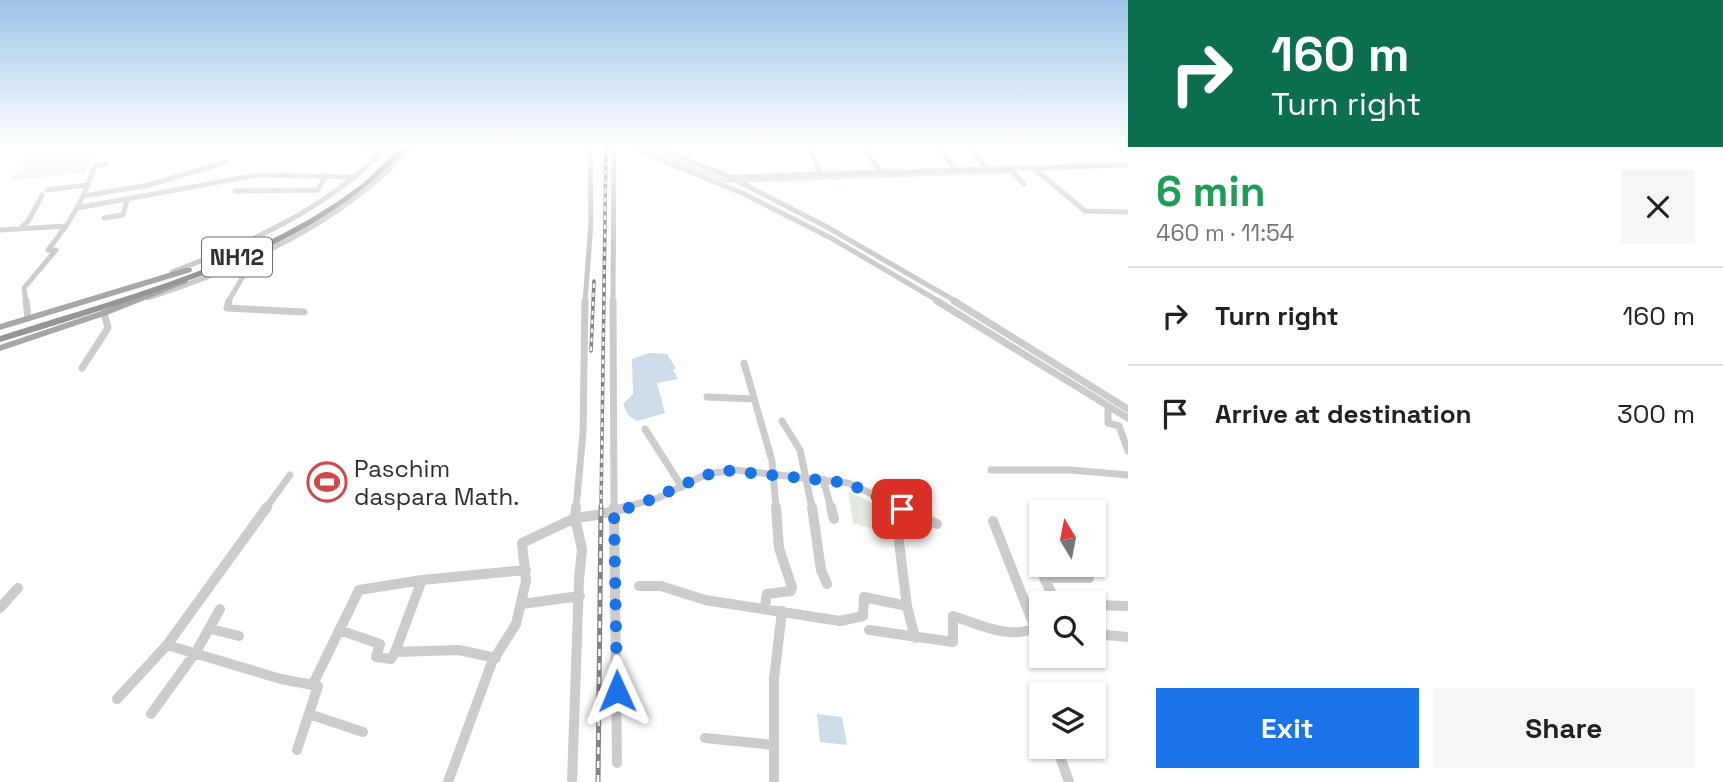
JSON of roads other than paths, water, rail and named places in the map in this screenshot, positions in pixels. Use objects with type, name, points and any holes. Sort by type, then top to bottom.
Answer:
[{"type":"highway","name":"NH12","points":[[0,339],[188,270],[248,245],[309,215],[354,183]]},
{"type":"highway","name":"NH12","points":[[0,329],[46,320],[224,263],[275,240],[327,211],[365,183]]},
{"type":"main road","points":[[0,348],[104,313],[224,263]]},
{"type":"main road","points":[[0,329],[28,318],[188,270]]},
{"type":"street","points":[[83,197],[153,183]]},
{"type":"street","points":[[77,208],[210,183]]},
{"type":"street","points":[[291,189],[295,183]]},
{"type":"street","points":[[235,191],[318,190],[321,183]]},
{"type":"street","points":[[138,284],[193,265],[272,229],[347,183]]},
{"type":"street","points":[[122,306],[190,284],[250,257],[337,211],[374,183]]},
{"type":"street","points":[[572,782],[579,580],[583,554],[575,518],[583,433],[583,335],[591,223],[590,183]]},
{"type":"street","points":[[613,183],[605,513],[617,763]]},
{"type":"street","points":[[720,183],[831,238],[1028,354],[1128,418]]},
{"type":"street","points":[[740,183],[827,226],[911,274],[1128,409]]},
{"type":"street","points":[[1052,183],[1085,211],[1128,212]]},
{"type":"street","points":[[28,318],[23,288],[57,250],[48,250],[77,208],[86,185],[47,190]]},
{"type":"street","points":[[20,229],[29,220],[42,195]]},
{"type":"street","points":[[104,218],[123,215],[127,200]]},
{"type":"street","points":[[0,230],[66,226]]},
{"type":"street","points":[[250,257],[248,268],[227,308],[304,312]]},
{"type":"street","points":[[82,368],[108,328],[104,313]]},
{"type":"street","points":[[744,363],[774,474],[779,548],[792,587],[788,592],[767,594],[765,607]]},
{"type":"street","points":[[707,397],[754,399]]},
{"type":"street","points":[[1108,409],[1108,423],[1119,426],[1128,451]]},
{"type":"street","points":[[782,421],[800,450],[808,478],[821,570],[827,584]]},
{"type":"street","points":[[645,429],[681,487]]},
{"type":"street","points":[[448,782],[475,704],[496,658],[516,624],[522,604],[526,570],[522,543],[575,518],[605,513],[723,470],[848,483],[937,524]]},
{"type":"street","points":[[991,470],[1071,470],[1128,475]]},
{"type":"street","points":[[117,699],[167,645],[290,475]]},
{"type":"street","points":[[823,479],[834,519]]},
{"type":"street","points":[[902,509],[899,542],[907,606],[915,638]]},
{"type":"street","points":[[869,630],[953,642],[953,616],[1012,632],[1031,631],[1035,628],[993,521]]},
{"type":"street","points":[[313,684],[359,590],[422,580],[526,570]]},
{"type":"street","points":[[339,630],[380,644],[376,657],[391,659],[422,580]]},
{"type":"street","points":[[639,586],[661,586],[705,600],[765,607],[840,621],[863,616],[864,597],[907,606]]},
{"type":"street","points":[[0,608],[18,589]]},
{"type":"street","points":[[522,604],[580,596]]},
{"type":"street","points":[[1106,605],[1128,606]]},
{"type":"street","points":[[151,714],[196,652],[220,609]]},
{"type":"street","points":[[774,782],[774,680],[782,611]]},
{"type":"street","points":[[211,629],[239,636]]},
{"type":"street","points":[[1106,635],[1128,637]]},
{"type":"street","points":[[167,645],[281,679],[313,684],[319,690],[298,750]]},
{"type":"street","points":[[396,652],[423,649],[464,651],[496,658]]},
{"type":"street","points":[[309,714],[363,732]]},
{"type":"street","points":[[705,738],[773,746]]},
{"type":"street","points":[[1061,759],[1069,782]]},
{"type":"water","points":[[649,353],[667,354],[676,368],[673,370],[678,379],[657,383],[665,413],[637,421],[628,415],[623,404],[633,394],[632,359]]},
{"type":"water","points":[[817,714],[842,717],[847,745],[820,742]]},
{"type":"railway","points":[[601,508],[605,183]]},
{"type":"railway","points":[[591,351],[594,281]]},
{"type":"railway","points":[[598,782],[601,507]]},
{"type":"place","name":"Paschim daspara Math.","points":[[327,482]]}]
